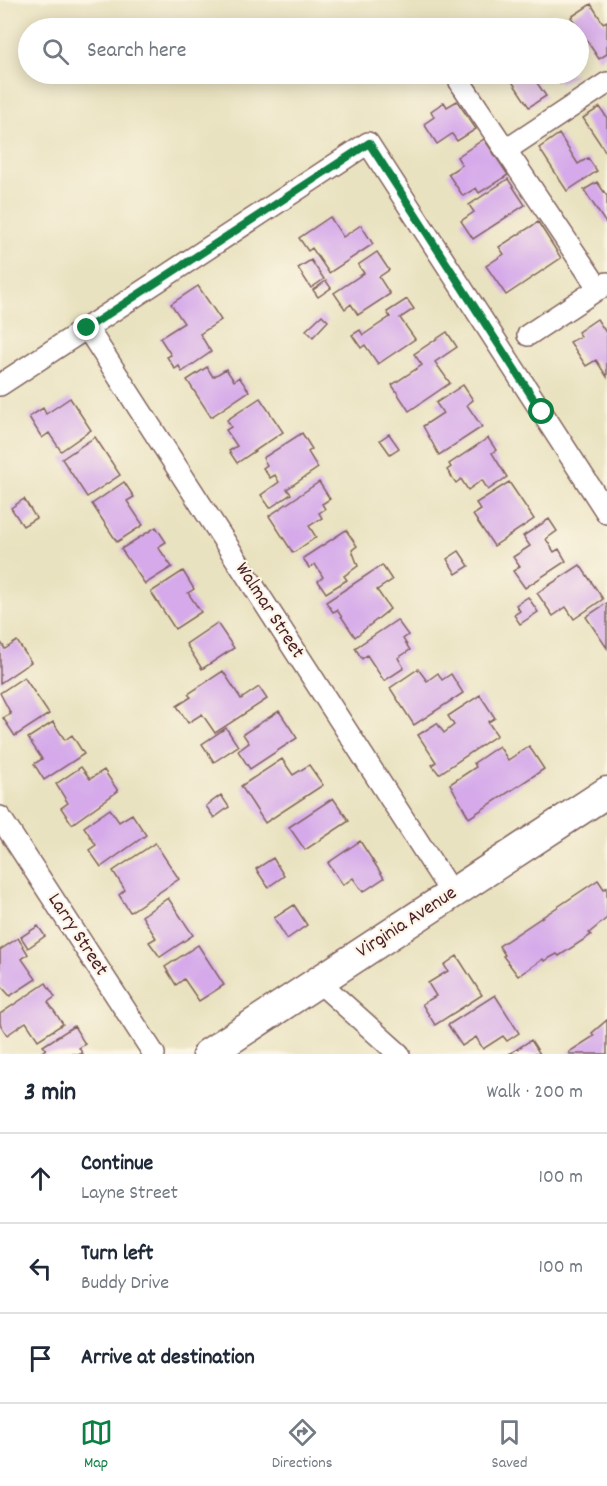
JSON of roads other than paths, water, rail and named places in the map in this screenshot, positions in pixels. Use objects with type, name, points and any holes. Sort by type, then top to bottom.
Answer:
[{"type":"street","points":[[506,150],[607,83]]},
{"type":"street","points":[[461,84],[603,286],[528,335]]},
{"type":"street","points":[[0,385],[369,143],[607,513]]},
{"type":"street","name":"Walmar Street","points":[[87,328],[452,894]]},
{"type":"street","name":"Virginia Avenue","points":[[208,1054],[607,792]]},
{"type":"street","name":"Larry Street","points":[[0,817],[154,1054]]},
{"type":"street","points":[[318,981],[399,1054]]}]
